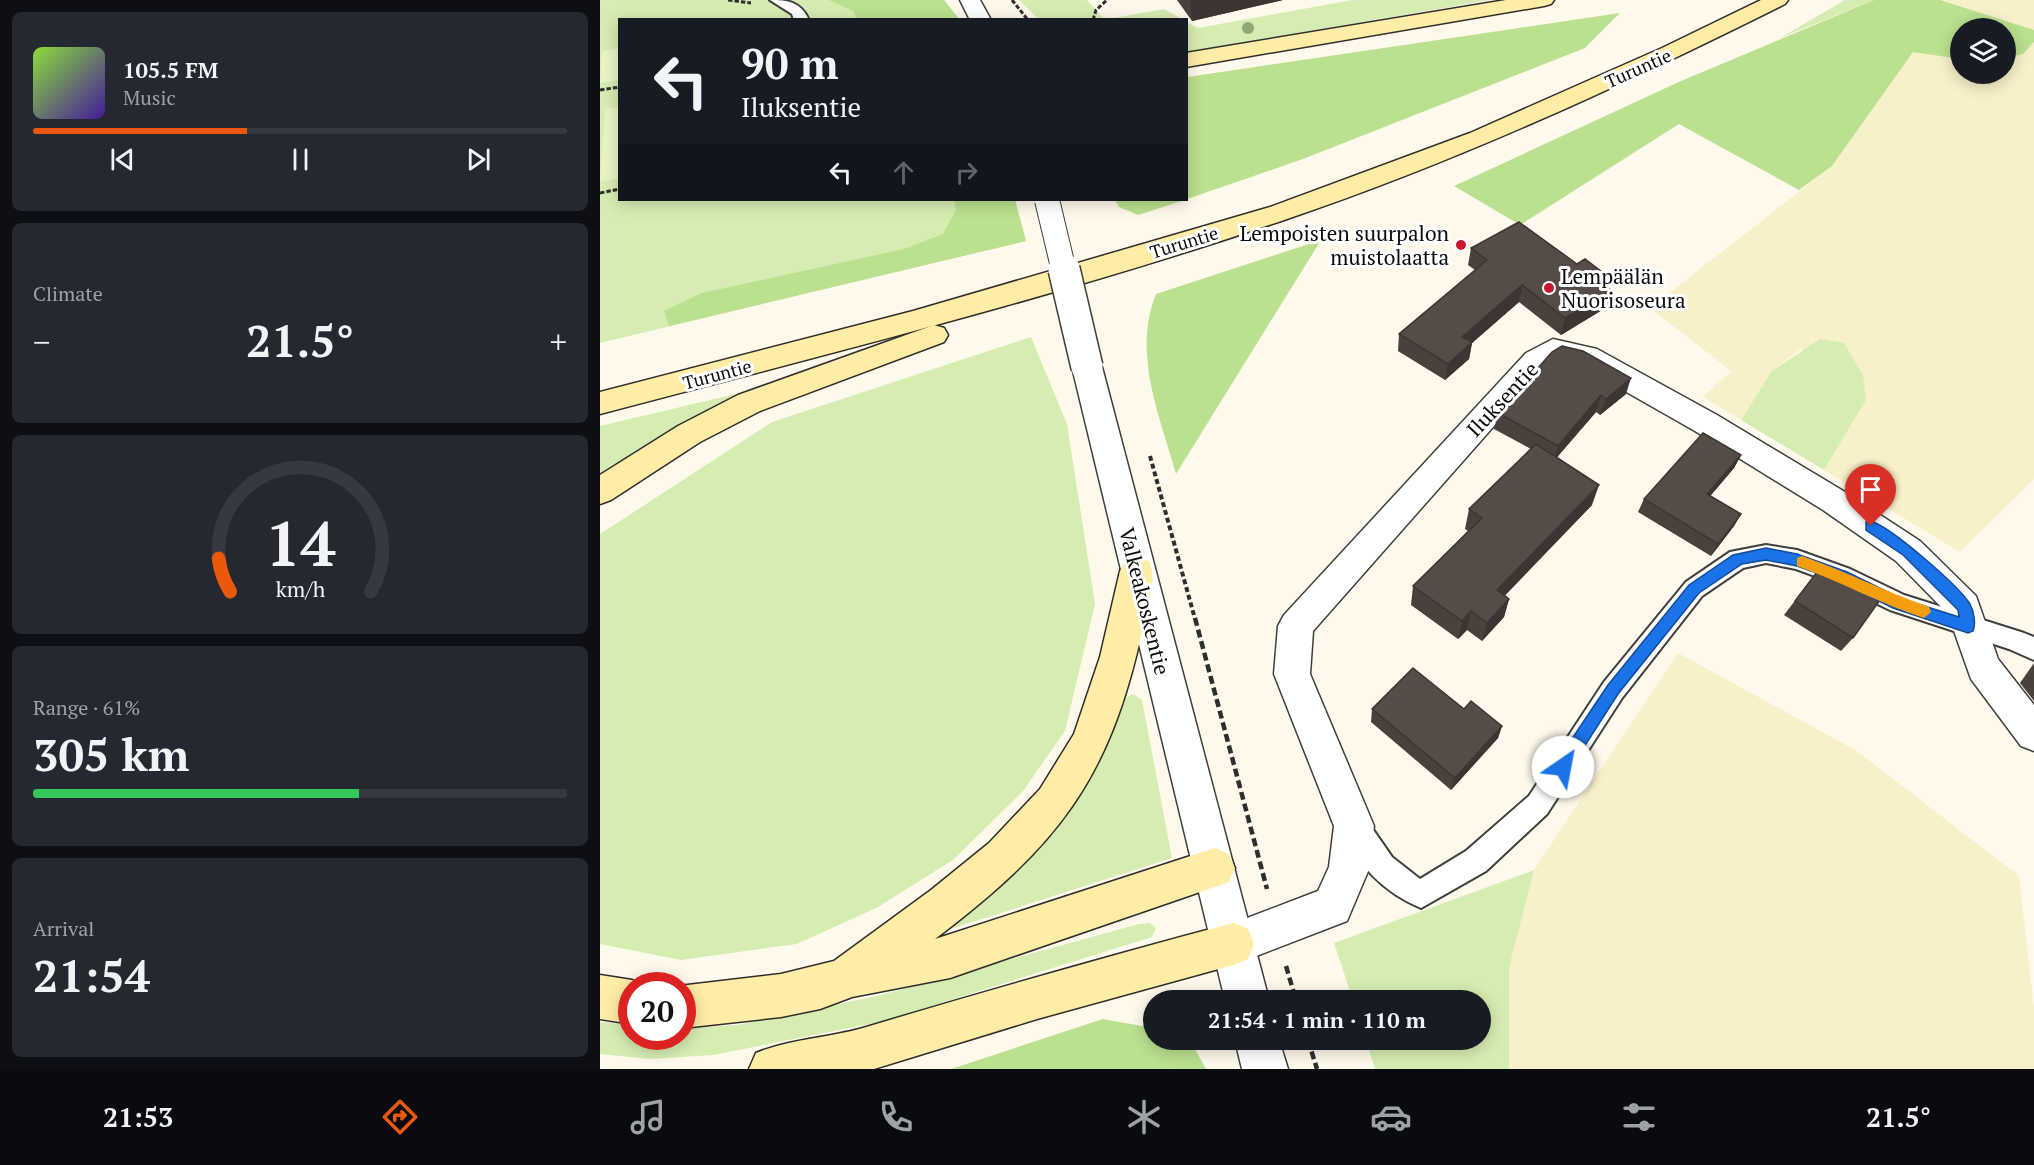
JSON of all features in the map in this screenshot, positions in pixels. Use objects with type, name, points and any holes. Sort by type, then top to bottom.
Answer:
[{"type":"main road","points":[[1188,60],[1544,0]]},
{"type":"main road","name":"Turuntie","points":[[600,403],[914,321],[1164,249],[1279,213],[1479,138],[1670,54],[1778,0]]},
{"type":"main road","points":[[600,491],[689,434],[749,403],[1164,249]]},
{"type":"main road","points":[[841,980],[950,904],[1053,804],[1089,743],[1104,704],[1119,660],[1137,571]]},
{"type":"main road","points":[[696,1005],[758,1001],[841,980],[950,957],[1215,868]]},
{"type":"main road","points":[[772,1069],[830,1060],[1037,998],[1233,944]]},
{"type":"main road","points":[[600,997],[618,1000]]},
{"type":"street","name":"Valkeakoskentie","points":[[1047,201],[1137,571],[1244,990]]},
{"type":"street","name":"Iluksentie","points":[[1233,944],[1332,906],[1349,869],[1354,826],[1292,674],[1296,626],[1536,360],[1553,349],[1587,356],[1706,423],[1834,501],[1908,551],[1964,607],[1968,626],[1984,668],[2034,734]]},
{"type":"street","points":[[1260,1050],[1265,1069]]},
{"type":"lane","points":[[777,0],[798,11],[801,18]]},
{"type":"lane","points":[[1354,826],[1374,860],[1397,882],[1421,894],[1476,861],[1538,806],[1613,690],[1694,589],[1738,559],[1766,554],[1797,560],[1842,576],[1898,603],[2015,640],[2034,649]]},
{"type":"path","points":[[1012,0],[1026,18]]},
{"type":"path","points":[[1094,18],[1096,9],[1107,0]]},
{"type":"path","points":[[600,90],[618,87]]},
{"type":"path","points":[[600,193],[618,189]]},
{"type":"path","points":[[1146,445],[1259,851],[1275,929],[1293,990]]},
{"type":"path","points":[[1311,1050],[1317,1069]]},
{"type":"shaded area","points":[[1940,0],[2034,0],[2034,30],[2016,24],[2016,18],[1996,18]]},
{"type":"shaded area","points":[[2034,42],[2034,479],[1960,552],[1824,470],[1866,400],[1801,349],[1772,371],[1741,420],[1703,397],[1731,371],[1650,308],[1832,166],[1913,52],[1950,58],[1950,84],[2016,84],[2016,56],[2023,54]]},
{"type":"shaded area","points":[[1678,653],[1857,751],[2019,876],[2034,1009],[2034,1069],[1509,1069],[1509,968],[1534,870]]},
{"type":"green space","points":[[600,0],[944,0],[958,18],[618,18],[618,201],[1015,201],[1026,241],[600,343]]},
{"type":"green space","points":[[829,0],[944,0],[958,18],[856,18],[853,11]]},
{"type":"green space","points":[[1019,0],[1087,0],[1103,18],[1037,18]]},
{"type":"green space","points":[[1352,0],[1491,0],[1188,52],[1188,23],[1198,28]]},
{"type":"green space","points":[[1845,0],[1874,0],[1780,38]]},
{"type":"green space","points":[[1874,0],[1940,0],[1996,18],[1950,18],[1950,58],[1913,52],[1832,166],[1799,190],[1679,124],[1520,225],[1454,186],[1681,81]]},
{"type":"green space","points":[[1164,9],[1180,18],[1114,18]]},
{"type":"green space","points":[[1620,13],[1585,48],[1303,159],[1188,199],[1188,77]]},
{"type":"green space","points":[[2016,24],[2034,30],[2034,42],[2023,54],[2016,56]]},
{"type":"green space","points":[[618,48],[618,80],[600,83],[602,51]]},
{"type":"green space","points":[[618,107],[618,178],[600,182],[605,109]]},
{"type":"green space","points":[[954,201],[1015,201],[1026,241],[669,326],[664,311],[702,293],[904,249],[943,234],[956,210]]},
{"type":"green space","points":[[1116,201],[1182,201],[1138,215],[1119,207]]},
{"type":"green space","points":[[1321,240],[1176,474],[1156,407],[1148,362],[1149,317],[1156,294]]},
{"type":"green space","points":[[1031,337],[1067,424],[1095,604],[1065,731],[1023,791],[953,860],[878,907],[797,944],[681,960],[600,944],[600,534],[772,422]]},
{"type":"green space","points":[[1820,339],[1844,343],[1863,375],[1866,400],[1824,470],[1741,420],[1772,371]]},
{"type":"green space","points":[[744,392],[607,468],[600,473],[600,426]]},
{"type":"green space","points":[[1133,694],[1142,700],[1172,858],[932,935],[1109,735],[1124,699]]},
{"type":"green space","points":[[1534,870],[1509,968],[1509,1069],[1375,1069],[1369,1050],[1491,1050],[1491,990],[1350,990],[1334,943]]},
{"type":"green space","points":[[1150,923],[1156,928],[1152,937],[880,1022],[713,1055],[650,1059],[600,1054],[600,1022],[618,1024],[618,1050],[696,1050],[696,1027],[738,1025],[877,996],[1139,924]]},
{"type":"green space","points":[[1103,1019],[1143,1026],[1143,1050],[1195,1050],[1206,1069],[951,1069]]},
{"type":"building","points":[[1519,222],[1577,264],[1585,259],[1611,279],[1603,284],[1612,291],[1565,318],[1522,285],[1462,337],[1472,342],[1448,364],[1399,334],[1487,260],[1471,248]]},
{"type":"building","points":[[1562,346],[1583,351],[1631,378],[1606,399],[1601,395],[1558,446],[1498,413],[1552,352]]},
{"type":"building","points":[[1703,433],[1741,455],[1707,494],[1741,514],[1718,544],[1644,499]]},
{"type":"building","points":[[1536,444],[1599,485],[1497,590],[1509,599],[1487,623],[1471,611],[1462,621],[1413,586],[1482,518],[1469,509]]},
{"type":"building","points":[[1823,564],[1880,600],[1853,638],[1795,601]]},
{"type":"building","points":[[1413,668],[1464,709],[1471,701],[1502,726],[1455,778],[1372,709]]},
{"type":"slow traffic","points":[[1802,562],[1842,576],[1898,603],[1924,612]]},
{"type":"place","name":"Lempoisten suurpalon muistolaatta","points":[[1461,245]]},
{"type":"place","name":"Lempäälän Nuorisoseura","points":[[1549,288]]},
{"type":"route","points":[[1563,767],[1613,690],[1694,589],[1738,559],[1766,554],[1797,560],[1842,576],[1898,603],[1968,626],[1964,607],[1908,551],[1871,526]]}]
